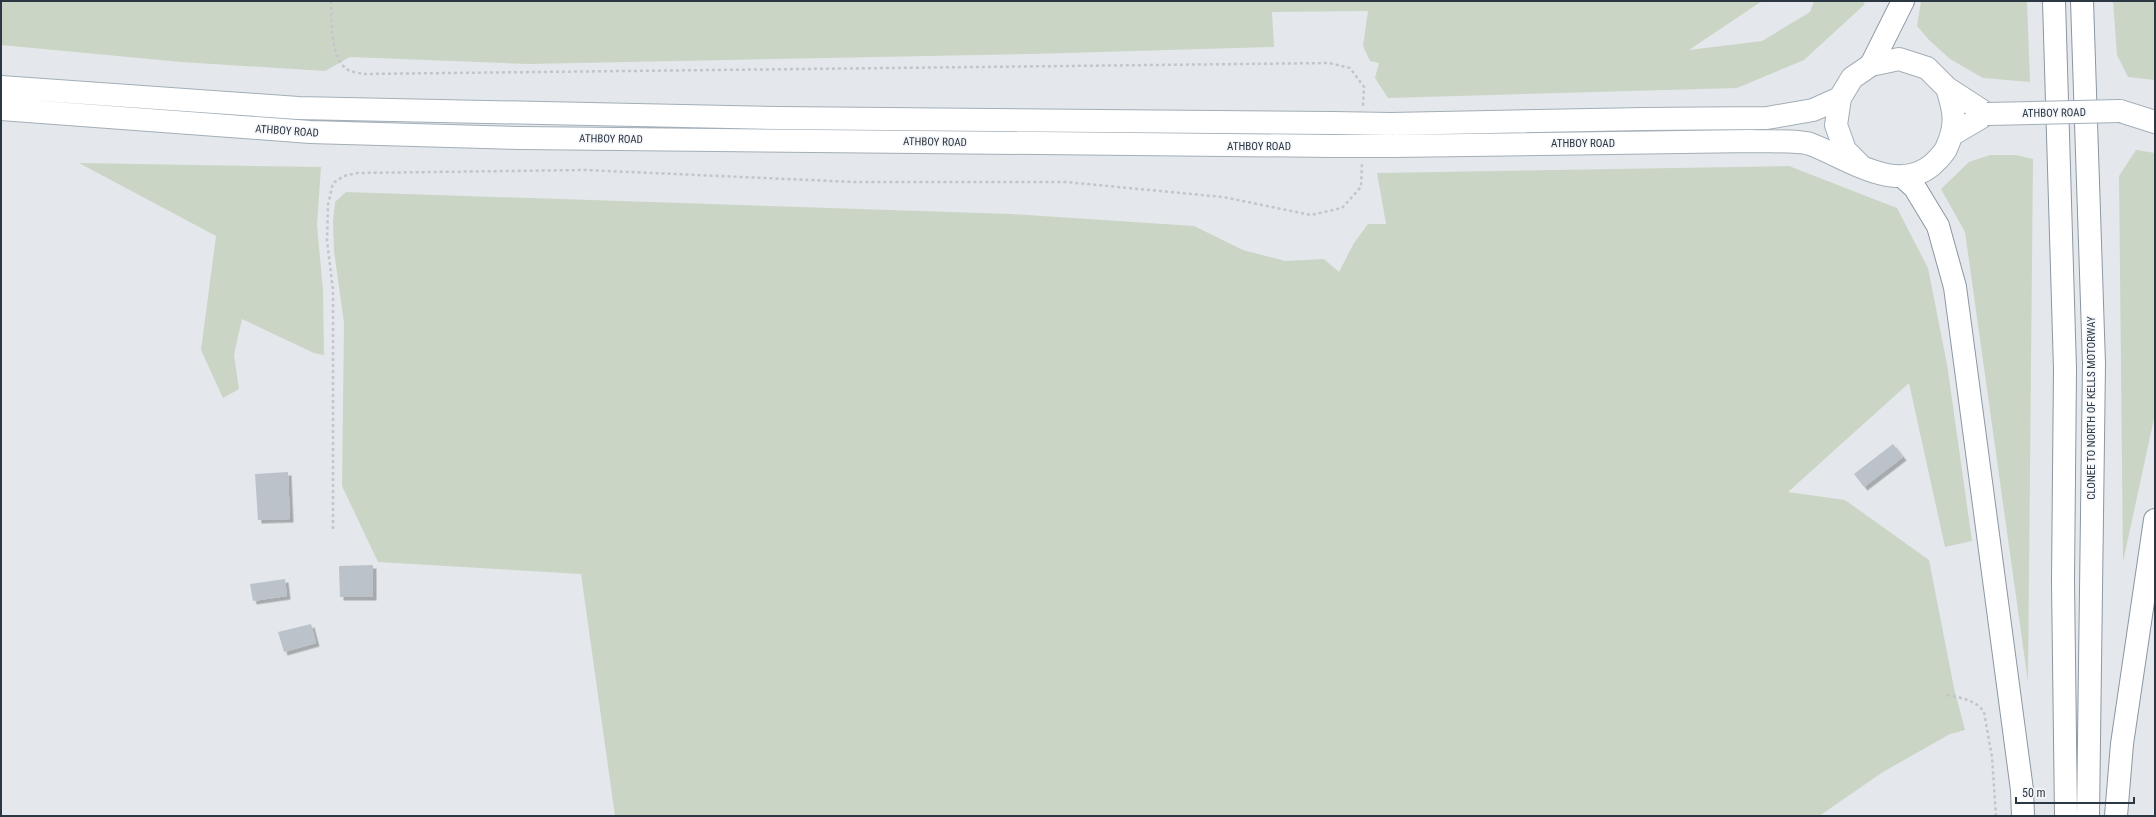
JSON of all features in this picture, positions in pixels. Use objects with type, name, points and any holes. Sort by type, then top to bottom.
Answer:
[{"type":"main road","points":[[1864,169],[1845,150],[1836,125],[1840,98],[1852,78],[1870,64],[1903,1]]},
{"type":"main road","points":[[2054,1],[2065,369],[2064,581],[2066,816]]},
{"type":"main road","name":"CLONEE TO NORTH OF KELLS MOTORWAY","points":[[2082,1],[2094,364],[2088,816]]},
{"type":"main road","points":[[1870,64],[1899,59],[1926,68],[1947,88],[1987,114]]},
{"type":"main road","name":"ATHBOY ROAD","points":[[1,87],[298,108],[771,117],[1391,124],[1768,118],[1813,110],[1840,98]]},
{"type":"main road","points":[[1903,178],[1925,170],[1943,155],[1953,134],[1954,111],[1947,88]]},
{"type":"main road","name":"ATHBOY ROAD","points":[[1953,134],[1987,114],[2120,111],[2155,105]]},
{"type":"main road","name":"ATHBOY ROAD","points":[[1,109],[262,129],[349,134],[520,138],[1334,146],[1752,141],[1809,144],[1864,169],[1903,178]]},
{"type":"main road","name":"ATHBOY ROAD","points":[[2120,111],[2155,122]]},
{"type":"main road","points":[[1903,178],[1916,188],[1938,226],[1955,287],[1994,572],[2022,790],[2023,816]]},
{"type":"main road","points":[[2116,816],[2122,744],[2155,520]]},
{"type":"path","points":[[1947,695],[1964,698],[1980,706],[1984,712],[1992,757],[1996,816]]},
{"type":"green space","points":[[1,1],[1762,1],[1689,50],[1762,41],[1810,12],[1814,1],[1865,1],[1864,5],[1804,60],[1737,88],[1388,98],[1375,78],[1379,63],[1370,61],[1363,46],[1368,11],[1272,12],[1274,47],[1032,54],[528,64],[350,57],[325,71],[181,62],[1,45]]},
{"type":"green space","points":[[1921,1],[2027,1],[2030,82],[1983,78],[1950,59],[1929,40],[1917,26]]},
{"type":"green space","points":[[2113,1],[2155,1],[2155,80],[2128,77],[2117,55]]},
{"type":"green space","points":[[2136,150],[2155,153],[2155,414],[2123,562],[2119,176]]},
{"type":"green space","points":[[1990,155],[2016,155],[2033,159],[2028,682],[1965,232],[1941,189],[1969,162]]},
{"type":"green space","points":[[79,163],[321,167],[317,225],[323,290],[324,355],[314,353],[242,319],[234,355],[239,389],[223,398],[201,350],[216,236]]},
{"type":"green space","points":[[1789,166],[1897,208],[1928,268],[1947,364],[1972,541],[1945,547],[1909,383],[1788,492],[1845,500],[1929,560],[1954,688],[1965,730],[1950,734],[1883,772],[1819,816],[615,816],[581,574],[378,562],[342,486],[344,323],[334,251],[333,222],[335,202],[346,192],[1011,214],[1194,226],[1243,250],[1285,261],[1324,259],[1339,272],[1354,243],[1368,224],[1386,224],[1377,173]]},
{"type":"building","points":[[1893,444],[1903,457],[1864,487],[1854,474]]},
{"type":"building","points":[[288,472],[290,519],[258,520],[255,474]]},
{"type":"building","points":[[373,565],[373,597],[340,597],[339,566]]},
{"type":"building","points":[[285,579],[287,596],[253,601],[250,584]]},
{"type":"building","points":[[311,624],[316,643],[284,652],[278,632]]}]
